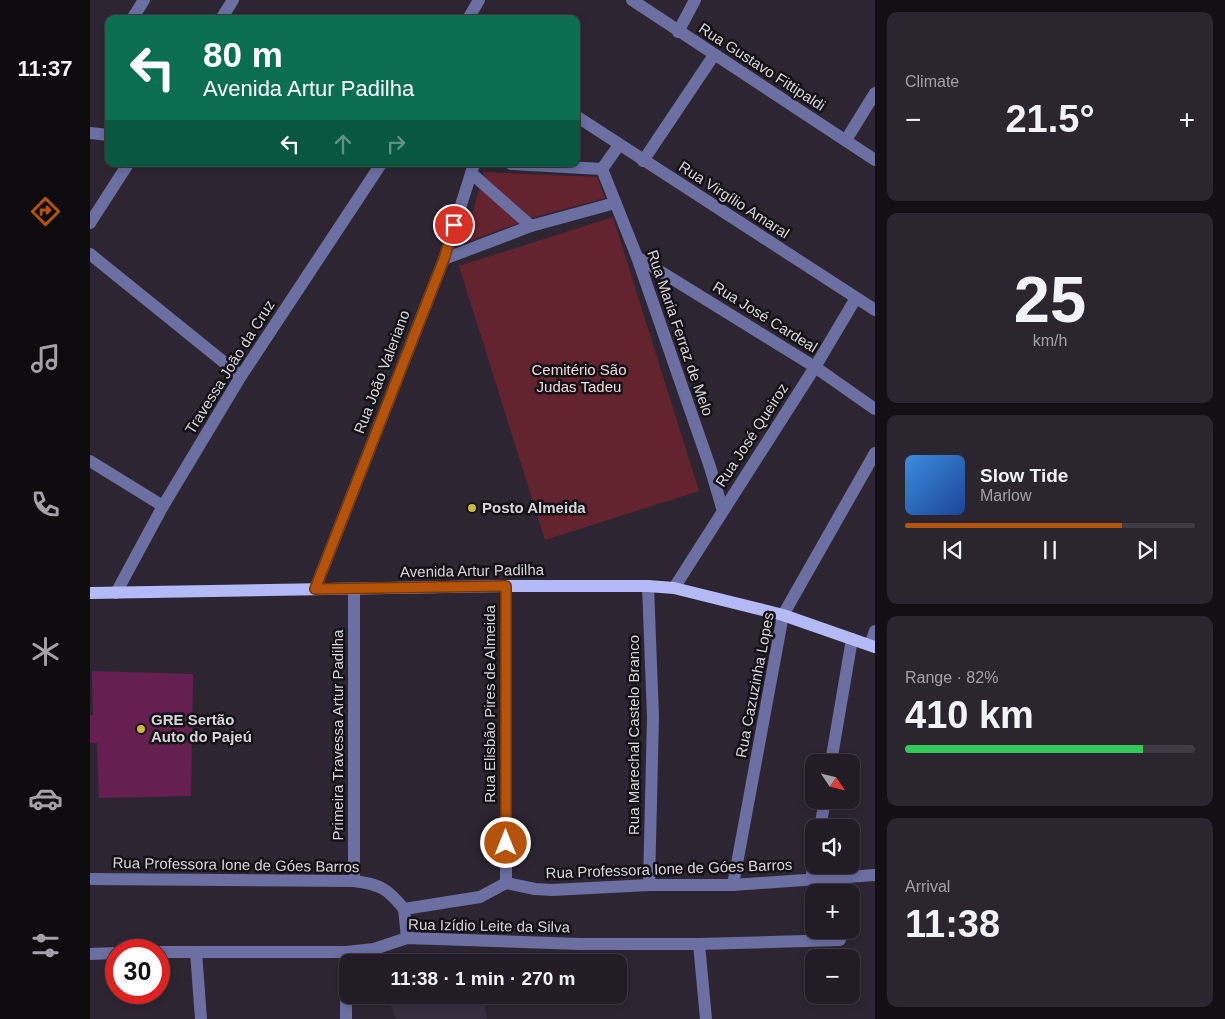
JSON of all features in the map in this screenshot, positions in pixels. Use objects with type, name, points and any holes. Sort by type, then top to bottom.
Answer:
[{"type":"main road","name":"Avenida Artur Padilha","points":[[90,593],[506,586],[648,586],[674,588],[783,615],[872,646]]},
{"type":"street","points":[[135,15],[144,0]]},
{"type":"street","points":[[224,15],[233,0]]},
{"type":"street","points":[[470,15],[479,0]]},
{"type":"street","name":"Rua Gustavo Fittipaldi","points":[[632,0],[875,160]]},
{"type":"street","points":[[678,32],[695,0]]},
{"type":"street","points":[[643,161],[714,55]]},
{"type":"street","points":[[846,140],[875,93]]},
{"type":"street","name":"Rua Virgílio Amaral","points":[[580,119],[875,310]]},
{"type":"street","points":[[90,134],[105,135]]},
{"type":"street","points":[[566,167],[602,169],[619,145]]},
{"type":"street","points":[[90,223],[126,167]]},
{"type":"street","name":"Travessa João da Cruz","points":[[116,593],[163,506],[241,376],[380,167]]},
{"type":"street","points":[[472,168],[530,226]]},
{"type":"street","name":"Rua João Valeriano","points":[[315,589],[444,259],[472,168]]},
{"type":"street","name":"Rua Maria Ferraz de Melo","points":[[602,169],[637,257],[710,467],[723,511]]},
{"type":"street","points":[[444,259],[530,226],[615,203]]},
{"type":"street","points":[[90,254],[241,376]]},
{"type":"street","name":"Rua José Cardeal","points":[[637,257],[815,367],[875,409]]},
{"type":"street","name":"Rua José Queiroz","points":[[674,588],[815,367],[856,298]]},
{"type":"street","name":"Rua Cazuzinha Lopes","points":[[733,885],[783,615],[875,453]]},
{"type":"street","points":[[90,461],[163,506]]},
{"type":"street","name":"Rua Elisbão Pires de Almeida","points":[[506,586],[506,882]]},
{"type":"street","name":"Rua Marechal Castelo Branco","points":[[648,586],[653,717],[649,885]]},
{"type":"street","name":"Primeira Travessa Artur Padilha","points":[[354,589],[354,881]]},
{"type":"street","points":[[872,646],[875,631]]},
{"type":"street","points":[[832,754],[852,639]]},
{"type":"street","points":[[811,879],[812,874]]},
{"type":"street","name":"Rua Professora Ione de Góes Barros","points":[[506,882],[535,890],[552,890],[649,885],[733,885],[875,875]]},
{"type":"street","name":"Rua Professora Ione de Góes Barros","points":[[90,879],[354,881],[371,883],[382,887],[392,894],[404,909]]},
{"type":"street","points":[[407,938],[404,909],[480,897],[506,882]]},
{"type":"street","name":"Rua Izídio Leite da Silva","points":[[170,952],[346,952],[374,948],[407,938],[502,942],[699,944],[840,940]]},
{"type":"street","points":[[699,944],[706,1019]]},
{"type":"street","points":[[196,952],[201,1019]]},
{"type":"street","points":[[346,952],[346,1019]]},
{"type":"street","points":[[90,954],[105,953]]},
{"type":"shaded area","points":[[391,1004],[484,1004],[487,1019],[396,1019]]},
{"type":"green space","points":[[484,172],[597,177],[605,198],[535,217],[464,243]]},
{"type":"green space","name":"Cemitério São Judas Tadeu","points":[[613,217],[699,491],[545,540],[459,266]]},
{"type":"building","name":"GRE Sertão Auto do Pajeú","points":[[92,671],[193,674],[191,796],[99,798],[97,743],[90,743],[90,715],[93,715]]},
{"type":"place","name":"Posto Almeida","points":[[472,508]]},
{"type":"place","name":"GRE Sertão Auto do Pajeú","points":[[141,729]]},
{"type":"route","points":[[454,225],[444,259],[315,589],[506,586],[506,843]]}]
